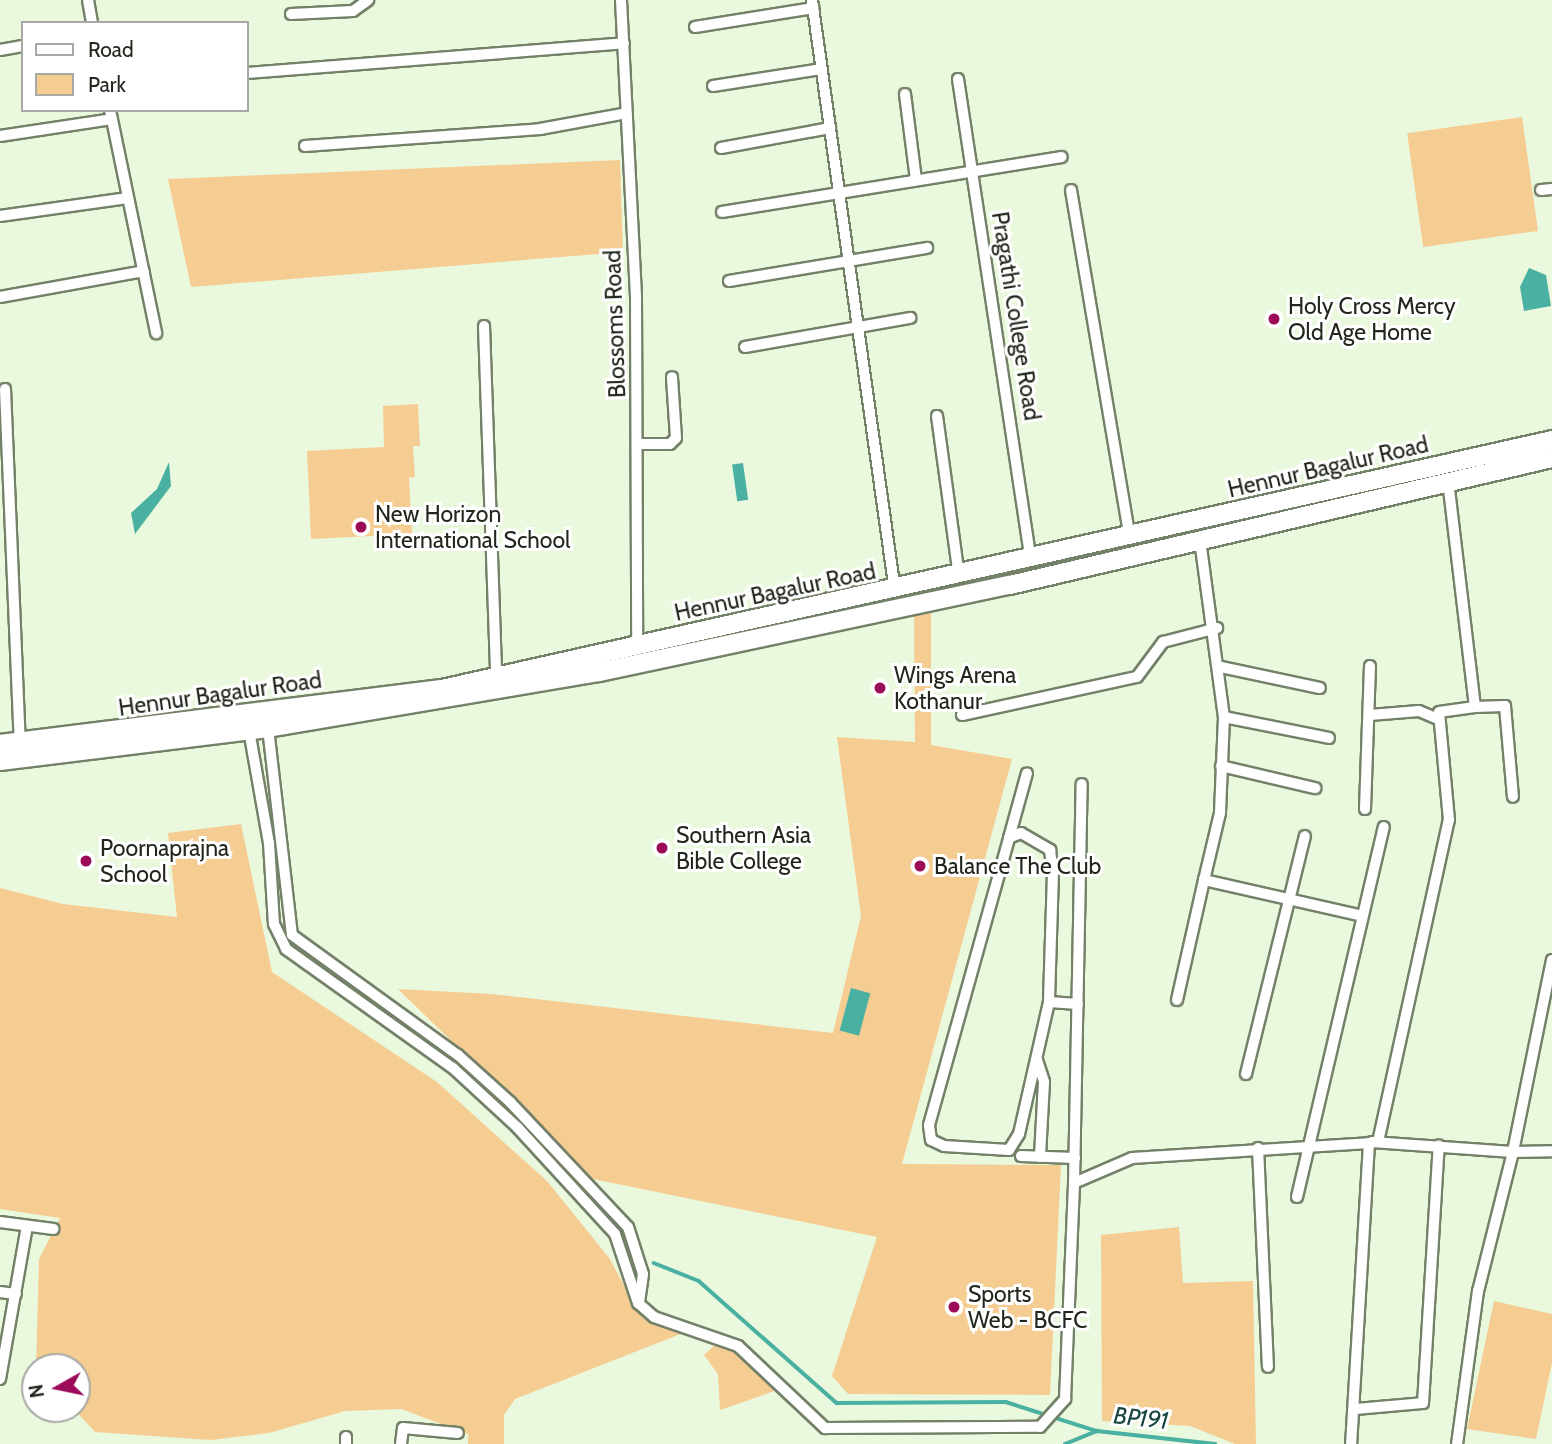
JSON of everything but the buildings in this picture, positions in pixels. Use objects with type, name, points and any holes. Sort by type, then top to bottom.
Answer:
[{"type":"main road","name":"Hennur Bagalur Road","points":[[0,761],[42,750],[496,677],[598,664],[637,648],[1130,537],[1552,448]]},
{"type":"main road","name":"Hennur Bagalur Road","points":[[0,744],[20,743],[42,750],[268,728],[598,664],[1200,540],[1447,482],[1552,448]]},
{"type":"street","points":[[88,0],[92,21]]},
{"type":"street","points":[[291,13],[353,11],[368,0]]},
{"type":"street","name":"Blossoms Road","points":[[621,0],[628,113],[639,444],[637,648]]},
{"type":"street","points":[[695,27],[812,4],[895,591]]},
{"type":"street","points":[[248,73],[624,43]]},
{"type":"street","points":[[0,50],[21,46]]},
{"type":"street","points":[[713,86],[821,69]]},
{"type":"street","name":"Pragathi College Road","points":[[958,79],[1031,560]]},
{"type":"street","points":[[905,94],[916,180]]},
{"type":"street","points":[[305,146],[540,130],[628,113]]},
{"type":"street","points":[[0,136],[111,115],[156,333]]},
{"type":"street","points":[[721,148],[830,128]]},
{"type":"street","points":[[722,212],[1062,156]]},
{"type":"street","points":[[1071,190],[1130,537]]},
{"type":"street","points":[[0,216],[128,198]]},
{"type":"street","points":[[729,281],[848,258],[927,248]]},
{"type":"street","points":[[0,297],[144,271]]},
{"type":"street","points":[[745,347],[909,318]]},
{"type":"street","points":[[484,326],[496,677]]},
{"type":"street","points":[[639,444],[670,444],[676,438],[672,377]]},
{"type":"street","points":[[5,389],[20,743]]},
{"type":"street","points":[[937,416],[959,577]]},
{"type":"street","points":[[1447,482],[1475,707]]},
{"type":"street","points":[[1177,1000],[1220,813],[1224,718],[1221,667],[1217,628],[1200,540]]},
{"type":"street","points":[[962,715],[1137,677],[1163,642],[1217,628]]},
{"type":"street","points":[[1365,808],[1370,666]]},
{"type":"street","points":[[1221,667],[1320,688]]},
{"type":"street","points":[[1351,1444],[1374,1142],[1449,820],[1438,719],[1445,708],[1506,706],[1513,797]]},
{"type":"street","points":[[1370,715],[1419,711],[1438,719]]},
{"type":"street","points":[[1224,718],[1329,738]]},
{"type":"street","points":[[268,728],[288,926],[302,944],[458,1055],[628,1227],[643,1274],[638,1303]]},
{"type":"street","points":[[249,730],[278,938],[326,980],[453,1068],[517,1127],[615,1234],[638,1303],[654,1317],[738,1346],[825,1428],[1049,1422],[1065,1399],[1075,1158],[1082,784]]},
{"type":"street","points":[[1221,766],[1315,788]]},
{"type":"street","points":[[1009,838],[1021,832],[1051,849],[1049,1002],[1019,1134],[1009,1150],[931,1140],[929,1125],[1027,773]]},
{"type":"street","points":[[1297,1196],[1384,827]]},
{"type":"street","points":[[1246,1074],[1292,899],[1305,836]]},
{"type":"street","points":[[1204,880],[1362,916]]},
{"type":"street","points":[[1457,1444],[1478,1291],[1513,1152],[1552,960]]},
{"type":"street","points":[[326,980],[336,968]]},
{"type":"street","points":[[1049,1002],[1078,1004]]},
{"type":"street","points":[[1036,1058],[1044,1082],[1040,1157]]},
{"type":"street","points":[[1074,1183],[1132,1158],[1258,1148],[1308,1148],[1374,1142],[1513,1152],[1552,1151]]},
{"type":"street","points":[[1355,1409],[1423,1404],[1439,1145]]},
{"type":"street","points":[[1258,1148],[1268,1367]]},
{"type":"street","points":[[1021,1156],[1075,1158]]},
{"type":"street","points":[[0,1222],[54,1229]]},
{"type":"street","points":[[0,1379],[27,1226]]},
{"type":"street","points":[[0,1292],[16,1294]]},
{"type":"street","points":[[401,1444],[403,1428],[458,1433]]},
{"type":"green space","points":[[1522,117],[1538,231],[1423,247],[1407,133]]},
{"type":"green space","points":[[620,160],[623,252],[191,287],[168,179]]},
{"type":"green space","points":[[418,404],[420,446],[413,446],[415,477],[409,478],[412,534],[311,539],[307,451],[384,447],[383,406]]},
{"type":"green space","points":[[931,613],[931,745],[1012,759],[902,1164],[1061,1165],[1050,1395],[848,1394],[832,1376],[877,1237],[593,1179],[398,989],[492,994],[833,1033],[861,916],[837,737],[915,742],[914,616]]},
{"type":"green space","points":[[241,824],[272,972],[437,1082],[547,1181],[610,1259],[637,1310],[696,1328],[515,1399],[504,1415],[504,1444],[468,1444],[468,1434],[401,1409],[345,1411],[269,1433],[211,1440],[95,1432],[87,1423],[91,1423],[91,1353],[36,1353],[39,1259],[60,1218],[0,1209],[0,888],[63,904],[177,917],[168,833]]},
{"type":"green space","points":[[1179,1227],[1183,1283],[1253,1281],[1256,1444],[1235,1444],[1190,1426],[1102,1421],[1101,1235]]},
{"type":"green space","points":[[1494,1301],[1552,1314],[1552,1363],[1536,1439],[1467,1429]]},
{"type":"green space","points":[[722,1338],[786,1387],[720,1410],[718,1374],[704,1355]]},
{"type":"water","points":[[1529,268],[1546,275],[1551,306],[1524,311],[1520,287]]},
{"type":"water","points":[[169,462],[171,486],[135,534],[131,513],[157,489]]},
{"type":"water","points":[[743,463],[748,500],[737,501],[732,465]]},
{"type":"water","points":[[851,988],[870,993],[859,1036],[840,1031]]},
{"type":"waterway","points":[[654,1263],[699,1281],[837,1403],[1006,1402],[1097,1431]]},
{"type":"waterway","name":"BP191","points":[[1065,1444],[1097,1431],[1215,1444]]},
{"type":"place","name":"Holy Cross Mercy Old Age Home","points":[[1274,319]]},
{"type":"place","name":"New Horizon International School","points":[[361,527]]},
{"type":"place","name":"Wings Arena Kothanur","points":[[880,688]]},
{"type":"place","name":"Southern Asia Bible College","points":[[662,848]]},
{"type":"place","name":"Poornaprajna School","points":[[86,861]]},
{"type":"place","name":"Balance The Club","points":[[920,866]]},
{"type":"place","name":"Sports Web - BCFC","points":[[954,1307]]}]
